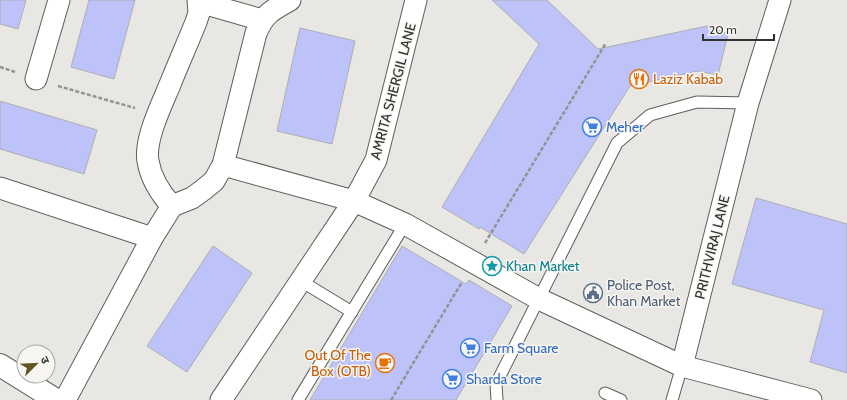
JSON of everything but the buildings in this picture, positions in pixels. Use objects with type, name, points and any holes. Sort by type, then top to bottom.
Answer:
[{"type":"main road","points":[[0,365],[56,400]]},
{"type":"street","points":[[36,79],[59,0]]},
{"type":"street","points":[[65,400],[152,238],[172,206],[192,198],[203,190],[214,181],[223,165],[256,33],[262,20],[271,11],[290,0]]},
{"type":"street","name":"AMRITA SHERGIL LANE","points":[[354,201],[376,160],[416,0]]},
{"type":"street","name":"PRITHVIRAJ LANE","points":[[682,366],[748,103],[780,0]]},
{"type":"street","points":[[172,206],[162,194],[153,179],[148,160],[148,148],[157,115],[196,22],[199,13],[199,1],[262,20]]},
{"type":"street","points":[[223,165],[354,201],[405,224],[539,299],[682,366],[760,394],[811,400]]},
{"type":"street","points":[[0,188],[152,238]]},
{"type":"street","points":[[221,400],[354,201]]},
{"type":"lane","points":[[497,400],[496,384],[617,144],[650,116],[697,102],[748,103]]},
{"type":"lane","points":[[298,400],[405,224]]},
{"type":"lane","points":[[301,281],[352,312]]},
{"type":"lane","points":[[672,400],[682,366]]},
{"type":"lane","points":[[605,393],[621,400]]},
{"type":"path","points":[[391,400],[606,43]]},
{"type":"path","points":[[0,67],[157,115]]},
{"type":"place","name":"Laziz Kabab","points":[[639,79]]},
{"type":"place","name":"Meher","points":[[592,127]]},
{"type":"place","name":"Khan Market","points":[[492,266]]},
{"type":"place","name":"Police Post, Khan Market","points":[[593,293]]},
{"type":"place","name":"Farm Square","points":[[470,348]]},
{"type":"place","name":"Out Of The Box (OTB)","points":[[385,363]]},
{"type":"place","name":"Sharda Store","points":[[452,379]]}]
